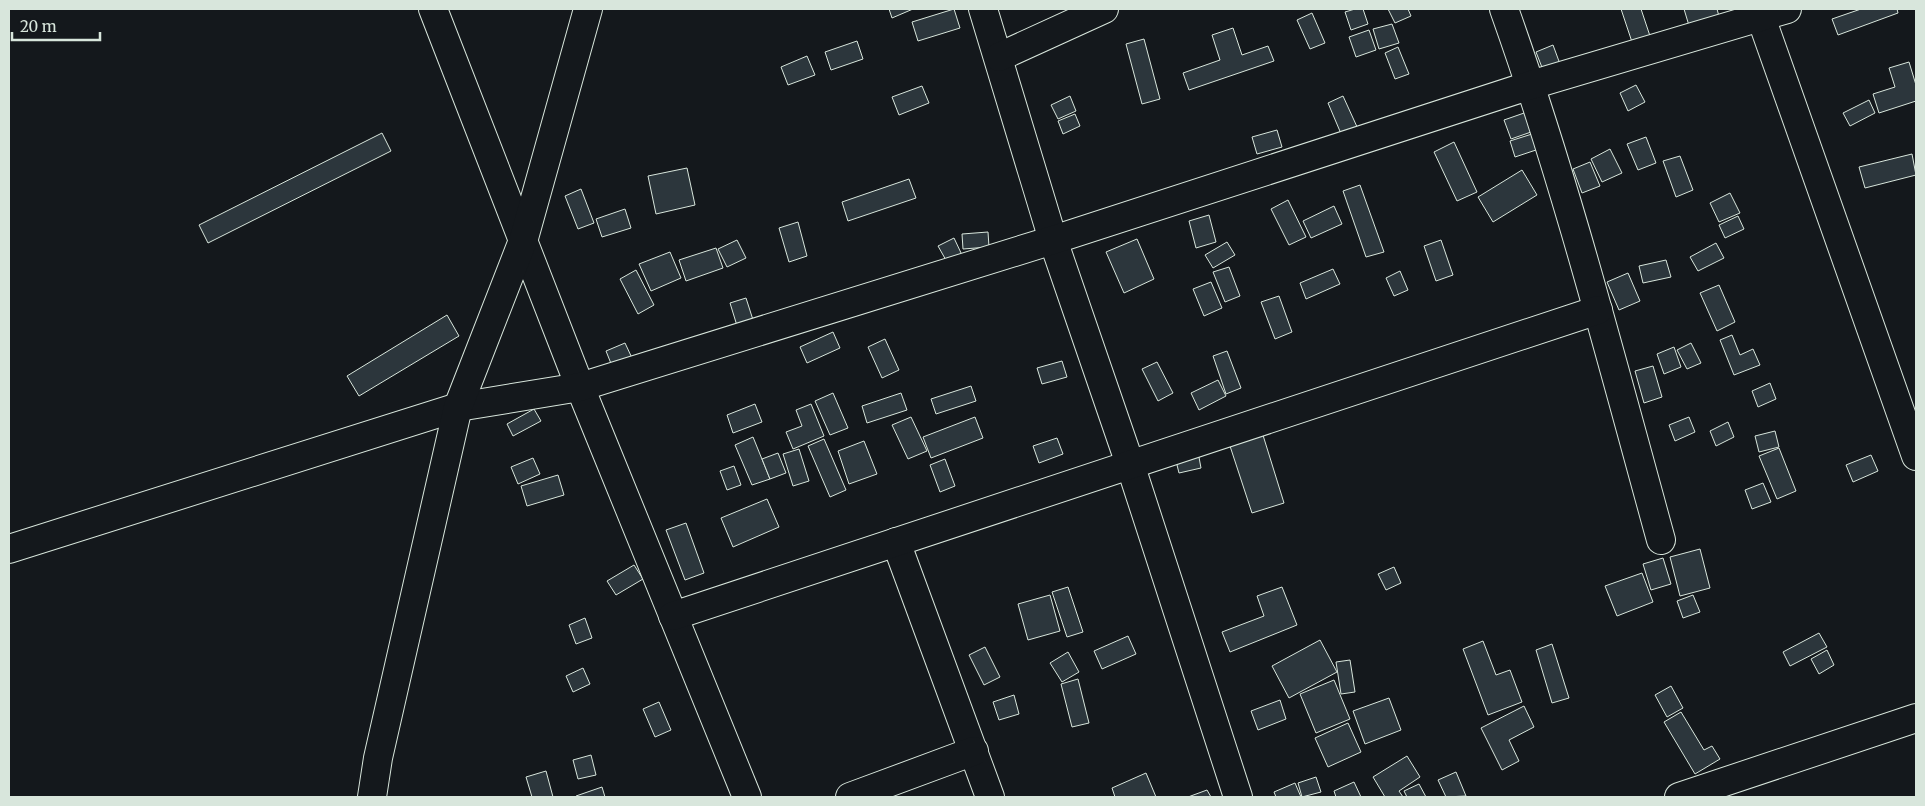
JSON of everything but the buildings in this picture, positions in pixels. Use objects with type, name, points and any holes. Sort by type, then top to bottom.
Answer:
[{"type":"street","points":[[433,9],[524,238],[580,386],[747,797]]},
{"type":"street","points":[[372,797],[378,758],[458,407],[524,238],[588,9]]},
{"type":"street","points":[[983,9],[1053,240],[1130,464],[1238,797]]},
{"type":"street","points":[[998,57],[1104,9]]},
{"type":"street","points":[[1504,9],[1531,85],[1598,310],[1661,540]]},
{"type":"street","points":[[9,549],[458,407],[580,386],[1053,240],[1760,13],[1787,9]]},
{"type":"street","points":[[1760,13],[1916,456]]},
{"type":"street","points":[[673,616],[1598,310]]},
{"type":"street","points":[[896,542],[990,797]]},
{"type":"street","points":[[1679,797],[1916,718]]},
{"type":"street","points":[[850,797],[974,751]]}]
